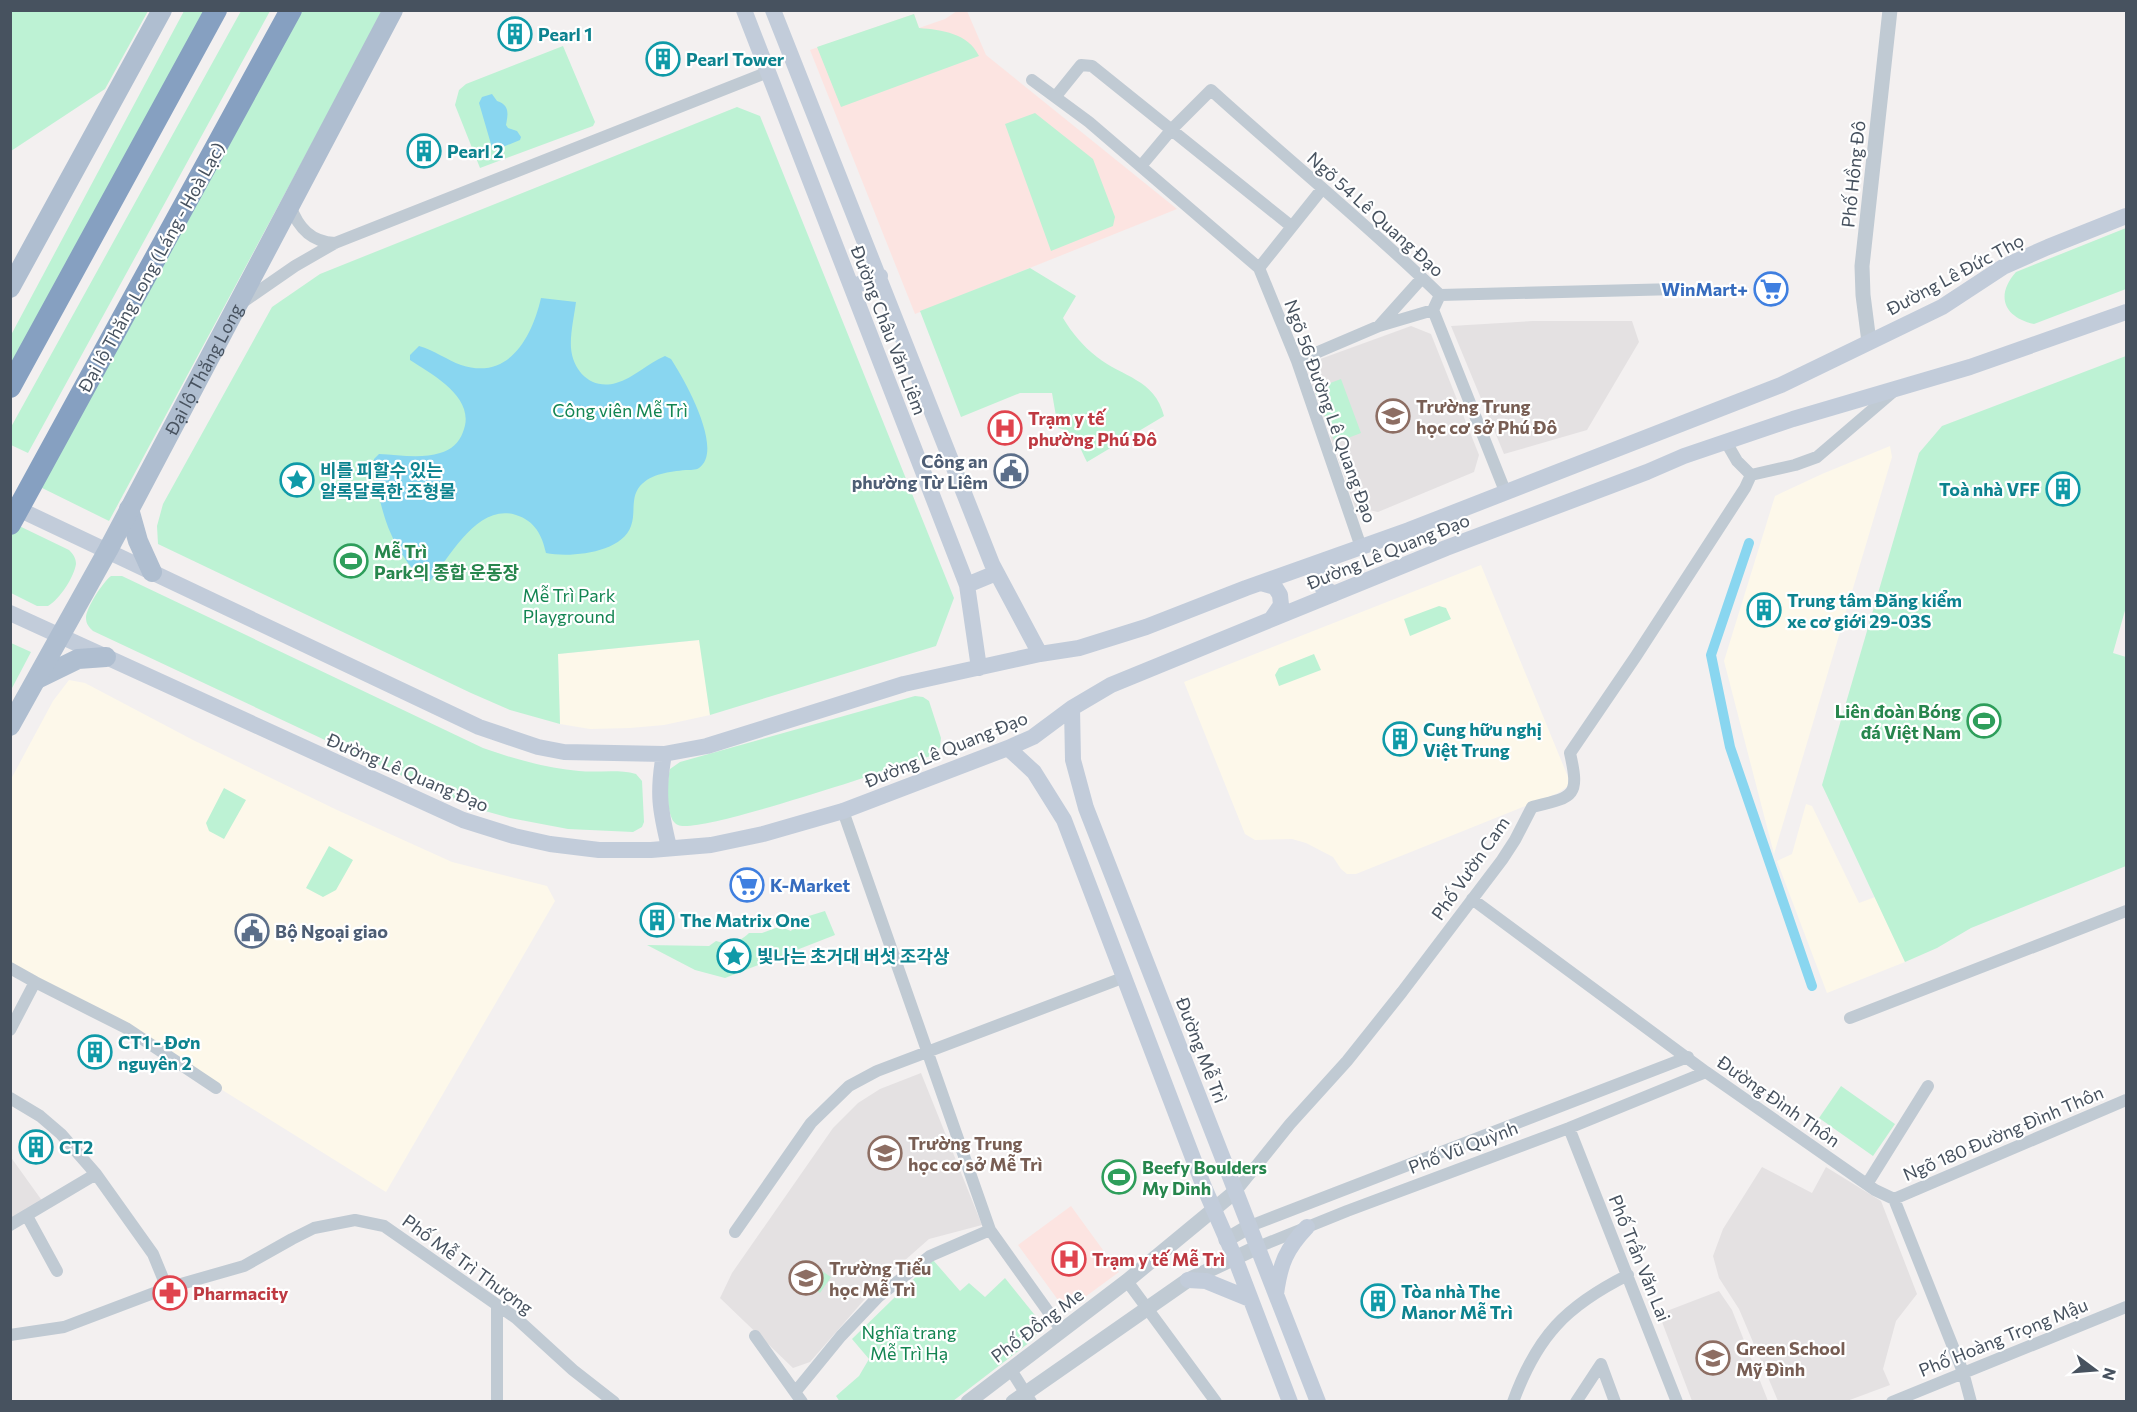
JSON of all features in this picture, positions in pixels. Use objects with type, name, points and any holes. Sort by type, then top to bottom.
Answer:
[{"type":"highway","points":[[10,387],[216,10]]},
{"type":"highway","name":"Đại lộ Thăng Long (Láng - Hoà Lạc)","points":[[10,524],[291,10]]},
{"type":"main road","points":[[10,288],[162,10]]},
{"type":"main road","name":"Đại lộ Thăng Long","points":[[10,726],[61,638],[393,10]]},
{"type":"main road","name":"Đường Châu Văn Liêm","points":[[744,10],[967,585],[979,668]]},
{"type":"main road","name":"Đường Châu Văn Liêm","points":[[773,10],[996,573],[1040,654]]},
{"type":"main road","name":"Đường Lê Đức Thọ","points":[[1869,342],[1942,307],[2003,267],[2127,216]]},
{"type":"main road","points":[[852,287],[880,276]]},
{"type":"main road","points":[[1897,389],[1981,363],[2127,312]]},
{"type":"main road","name":"Đường Lê Quang Đạo","points":[[10,505],[478,726],[538,747],[564,752],[664,754],[707,746],[904,684],[1040,654],[1079,648],[1146,627],[1361,547],[1781,385],[1869,342]]},
{"type":"main road","name":"Đường Lê Quang Đạo","points":[[10,613],[463,820],[514,836],[550,844],[599,850],[645,850],[711,845],[843,811],[1008,748],[1033,737],[1072,708],[1111,685],[1272,618],[1446,548],[1726,442],[1793,419],[1897,389]]},
{"type":"main road","points":[[129,509],[138,541],[152,572]]},
{"type":"main road","points":[[1326,560],[1318,578],[1322,587],[1334,594]]},
{"type":"main road","points":[[967,585],[996,573]]},
{"type":"main road","points":[[1261,583],[1275,587],[1280,595],[1281,605],[1272,618]]},
{"type":"main road","points":[[38,679],[78,659],[106,657]]},
{"type":"main road","name":"Đường Mễ Trì","points":[[1072,708],[1073,760],[1086,808],[1318,1401]]},
{"type":"main road","points":[[1008,748],[1034,772],[1063,817],[1214,1211],[1235,1258],[1290,1401]]},
{"type":"main road","points":[[664,754],[658,783],[669,848]]},
{"type":"main road","points":[[1063,817],[1086,808]]},
{"type":"main road","points":[[1276,1295],[1281,1264],[1290,1246],[1307,1227]]},
{"type":"main road","points":[[1188,1280],[1206,1281],[1250,1299]]},
{"type":"street","name":"Phố Hồng Đô","points":[[1869,342],[1862,266],[1890,10]]},
{"type":"street","points":[[1056,96],[1081,65],[1092,66],[1291,226]]},
{"type":"street","points":[[236,306],[335,243],[768,72]]},
{"type":"street","name":"Ngõ 56 Đường Lê Quang Đạo","points":[[1032,80],[1056,96],[1141,166],[1259,268],[1297,360],[1361,547]]},
{"type":"street","name":"Ngõ 54 Lê Quang Đạo","points":[[1172,129],[1211,90],[1322,189],[1379,236],[1440,295],[1433,310]]},
{"type":"street","points":[[1141,166],[1172,129]]},
{"type":"street","points":[[1259,268],[1322,189]]},
{"type":"street","points":[[290,206],[300,227],[311,237],[323,242],[335,243]]},
{"type":"street","points":[[1379,326],[1422,278]]},
{"type":"street","points":[[1440,295],[1677,289]]},
{"type":"street","points":[[1297,360],[1379,326],[1433,310],[1505,491]]},
{"type":"street","points":[[1726,442],[1737,461],[1751,475],[1795,465],[1817,457],[1897,389]]},
{"type":"street","name":"Phố Vườn Cam","points":[[1236,1191],[1290,1124],[1347,1061],[1402,992],[1506,854],[1532,807],[1564,798],[1573,790],[1576,781],[1570,753],[1636,656],[1751,475]]},
{"type":"street","points":[[843,811],[990,1230],[1062,1331]]},
{"type":"street","name":"Đường Đình Thôn","points":[[1472,899],[1706,1072],[1867,1184],[1894,1199]]},
{"type":"street","points":[[1850,1018],[2127,911]]},
{"type":"street","points":[[10,968],[126,1028],[216,1088]]},
{"type":"street","points":[[735,1232],[811,1122],[849,1086],[877,1071],[1125,977]]},
{"type":"street","points":[[10,1029],[35,982]]},
{"type":"street","name":"Phố Vũ Quỳnh","points":[[1250,1226],[1688,1057]]},
{"type":"street","name":"Phố Vũ Quỳnh","points":[[1235,1258],[1307,1227],[1569,1128],[1706,1072]]},
{"type":"street","points":[[1867,1184],[1928,1086]]},
{"type":"street","points":[[10,1098],[40,1116],[61,1134],[96,1174],[153,1254],[167,1288]]},
{"type":"street","name":"Ngõ 180 Đường Đình Thôn","points":[[1894,1199],[2127,1100]]},
{"type":"street","name":"Phố Trần Văn Lai","points":[[1569,1128],[1677,1401]]},
{"type":"street","points":[[10,1225],[96,1174]]},
{"type":"street","name":"Phố Đồng Me","points":[[968,1401],[1126,1281],[1236,1191]]},
{"type":"street","points":[[1894,1199],[1964,1372],[1971,1401]]},
{"type":"street","points":[[27,1216],[57,1271]]},
{"type":"street","name":"Phố Mễ Trì Thượng","points":[[10,1335],[64,1327],[167,1288],[244,1266],[315,1228],[355,1220],[384,1226],[516,1318],[573,1370],[614,1401]]},
{"type":"street","points":[[1226,1240],[1250,1226]]},
{"type":"street","points":[[755,1336],[799,1396],[841,1336],[878,1297],[930,1256],[990,1230]]},
{"type":"street","points":[[1011,1370],[1023,1398],[1188,1280],[1235,1258]]},
{"type":"street","points":[[1513,1401],[1538,1348],[1555,1326],[1590,1297],[1628,1275]]},
{"type":"street","points":[[1126,1281],[1216,1401]]},
{"type":"street","points":[[497,1305],[497,1401]]},
{"type":"street","name":"Phố Hoàng Trọng Mậu","points":[[1892,1401],[2127,1307]]},
{"type":"street","points":[[1576,1401],[1601,1364],[1615,1401]]},
{"type":"shaded area","points":[[957,11],[967,11],[986,55],[1177,209],[915,314],[810,50],[914,14],[919,28],[945,19]]},
{"type":"shaded area","points":[[1533,321],[1632,321],[1639,342],[1587,430],[1504,454],[1451,326]]},
{"type":"shaded area","name":"Trường Trung học cơ sở Phú Đô","points":[[1411,326],[1431,334],[1479,455],[1474,472],[1378,512],[1355,507],[1309,376],[1312,362]]},
{"type":"shaded area","points":[[1890,446],[1892,457],[1774,854],[1724,661],[1775,496]]},
{"type":"shaded area","points":[[1481,565],[1568,777],[1568,786],[1558,793],[1356,874],[1347,874],[1333,857],[1306,843],[1292,839],[1255,840],[1245,834],[1184,682]]},
{"type":"shaded area","points":[[700,640],[710,715],[664,725],[630,728],[590,729],[560,724],[558,654]]},
{"type":"shaded area","points":[[69,680],[85,683],[193,740],[337,810],[452,862],[547,886],[555,901],[386,1192],[211,1083],[11,965],[10,781],[53,701]]},
{"type":"shaded area","points":[[1806,804],[1812,806],[1859,903],[1875,897],[1905,962],[1827,993],[1777,861],[1792,854]]},
{"type":"shaded area","points":[[921,1073],[982,1225],[929,1239],[878,1284],[810,1362],[793,1368],[720,1298],[732,1273],[833,1128],[858,1103],[880,1089]]},
{"type":"shaded area","points":[[10,1156],[43,1202],[10,1221]]},
{"type":"shaded area","points":[[1762,1167],[1812,1193],[1826,1167],[1881,1201],[1917,1294],[1896,1321],[1883,1369],[1890,1385],[1847,1401],[1778,1401],[1739,1309],[1719,1278],[1713,1256],[1723,1229]]},
{"type":"shaded area","name":"Trạm y tế Mễ Trì","points":[[1071,1206],[1119,1272],[1066,1311],[1018,1245]]},
{"type":"shaded area","name":"Green School Mỹ Đình","points":[[1719,1291],[1732,1310],[1768,1401],[1692,1401],[1659,1314]]},
{"type":"green space","points":[[11,10],[148,11],[105,89],[11,151]]},
{"type":"green space","points":[[184,11],[208,11],[11,367],[11,335]]},
{"type":"green space","points":[[241,11],[270,11],[28,453],[11,445],[11,427]]},
{"type":"green space","points":[[297,11],[383,11],[109,521],[34,484]]},
{"type":"green space","points":[[914,14],[919,28],[954,34],[968,42],[979,56],[841,107],[817,47]]},
{"type":"green space","points":[[563,46],[595,122],[593,126],[480,168],[455,105],[459,90],[466,84]]},
{"type":"green space","name":"Công viên Mễ Trì","points":[[737,107],[760,116],[954,598],[936,646],[710,715],[699,640],[558,654],[560,724],[510,710],[471,693],[158,544],[157,526],[163,504],[272,307],[320,274]]},
{"type":"green space","points":[[1035,113],[1093,159],[1115,217],[1113,226],[1051,251],[1005,124]]},
{"type":"green space","points":[[2126,228],[2126,289],[2034,324],[2024,321],[2010,311],[2006,304],[2006,289],[2016,272]]},
{"type":"green space","points":[[1030,268],[1076,296],[1063,318],[1070,329],[1097,357],[1145,386],[1160,404],[1164,416],[1087,462],[1073,436],[1058,428],[1052,393],[1020,393],[961,417],[920,311]]},
{"type":"green space","name":"Liên đoàn Bóng đá Việt Nam","points":[[2126,356],[2126,607],[2113,653],[2126,657],[2126,866],[1971,928],[1937,948],[1905,962],[1822,785],[1919,453],[1942,426]]},
{"type":"green space","points":[[1341,379],[1361,433],[1335,443],[1314,389]]},
{"type":"green space","points":[[11,522],[69,550],[75,558],[75,569],[69,581],[62,593],[48,606],[37,606],[11,593]]},
{"type":"green space","points":[[111,576],[122,576],[483,748],[554,768],[636,774],[642,781],[644,822],[642,827],[633,832],[568,829],[510,818],[478,809],[391,771],[93,631],[87,622],[87,614],[96,596]]},
{"type":"green space","points":[[1439,606],[1446,608],[1451,619],[1410,636],[1404,619]]},
{"type":"green space","points":[[11,643],[31,652],[11,690]]},
{"type":"green space","points":[[1314,654],[1321,670],[1279,686],[1275,675],[1279,668]]},
{"type":"green space","points":[[915,696],[929,701],[941,738],[940,747],[934,755],[800,798],[722,820],[694,825],[678,825],[674,822],[668,800],[669,775],[670,769],[680,762]]},
{"type":"green space","points":[[224,788],[246,800],[224,839],[209,831],[206,823]]},
{"type":"green space","points":[[329,846],[353,860],[336,890],[323,897],[306,888]]},
{"type":"green space","points":[[825,911],[835,935],[725,978],[695,970],[647,945],[709,946],[716,941],[734,942],[749,933],[762,933],[784,925],[791,931],[799,919]]},
{"type":"green space","points":[[1841,1086],[1895,1124],[1873,1156],[1819,1118]]},
{"type":"green space","points":[[805,1260],[831,1277],[820,1293],[795,1275]]},
{"type":"green space","name":"Nghĩa trang Mễ Trì Hạ","points":[[933,1260],[960,1291],[969,1283],[985,1297],[1005,1278],[1042,1324],[1034,1339],[953,1401],[840,1402],[836,1396],[859,1376],[869,1359],[852,1339]]},
{"type":"water","points":[[492,94],[506,107],[508,128],[517,131],[521,137],[520,140],[493,151],[479,103],[482,97]]},
{"type":"water","points":[[541,298],[576,302],[571,348],[576,365],[585,377],[592,381],[599,384],[616,383],[629,378],[665,356],[671,359],[692,397],[705,430],[706,459],[698,469],[661,474],[650,478],[640,486],[635,495],[631,526],[626,535],[606,548],[581,554],[546,553],[540,535],[533,525],[516,515],[502,513],[478,524],[457,545],[431,580],[427,583],[422,581],[405,559],[389,529],[378,492],[374,459],[379,454],[418,456],[444,452],[459,440],[466,420],[464,409],[458,398],[441,380],[410,360],[410,355],[419,346],[461,365],[478,368],[492,367],[505,361],[524,341]]},
{"type":"waterway","points":[[1749,543],[1711,655],[1730,747],[1812,986]]},
{"type":"place","name":"Pearl 1","points":[[515,34]]},
{"type":"place","name":"Pearl Tower","points":[[663,59]]},
{"type":"place","name":"Pearl 2","points":[[424,151]]},
{"type":"place","name":"WinMart+","points":[[1771,289]]},
{"type":"place","name":"Trường Trung học cơ sở Phú Đô","points":[[1393,416]]},
{"type":"place","name":"Trạm y tế phường Phú Đô","points":[[1005,428]]},
{"type":"place","name":"Công an phường Từ Liêm","points":[[1011,471]]},
{"type":"place","name":"비를 피할수 있는 알록달록한 조형물","points":[[297,480]]},
{"type":"place","name":"Toà nhà VFF","points":[[2063,489]]},
{"type":"place","name":"Mễ Trì Park의 종합 운동장","points":[[351,561]]},
{"type":"place","name":"Trung tâm Đăng kiểm xe cơ giới 29-03S","points":[[1764,610]]},
{"type":"place","name":"Liên đoàn Bóng đá Việt Nam","points":[[1984,721]]},
{"type":"place","name":"Cung hữu nghị Việt Trung","points":[[1400,739]]},
{"type":"place","name":"K-Market","points":[[747,885]]},
{"type":"place","name":"The Matrix One","points":[[657,920]]},
{"type":"place","name":"Bộ Ngoại giao","points":[[252,931]]},
{"type":"place","name":"빛나는 초거대 버섯 조각상","points":[[734,956]]},
{"type":"place","name":"CT1 - Đơn nguyên 2","points":[[95,1052]]},
{"type":"place","name":"CT2","points":[[36,1147]]},
{"type":"place","name":"Trường Trung học cơ sở Mễ Trì","points":[[885,1153]]},
{"type":"place","name":"Beefy Boulders My Dinh","points":[[1119,1177]]},
{"type":"place","name":"Trạm y tế Mễ Trì","points":[[1069,1259]]},
{"type":"place","name":"Trường Tiểu học Mễ Trì","points":[[806,1278]]},
{"type":"place","name":"Pharmacity","points":[[170,1293]]},
{"type":"place","name":"Tòa nhà The Manor Mễ Trì","points":[[1378,1301]]},
{"type":"place","name":"Green School Mỹ Đình","points":[[1713,1358]]},
{"type":"park label","name":"Mễ Trì Park Playground","points":[[569,605]]}]
